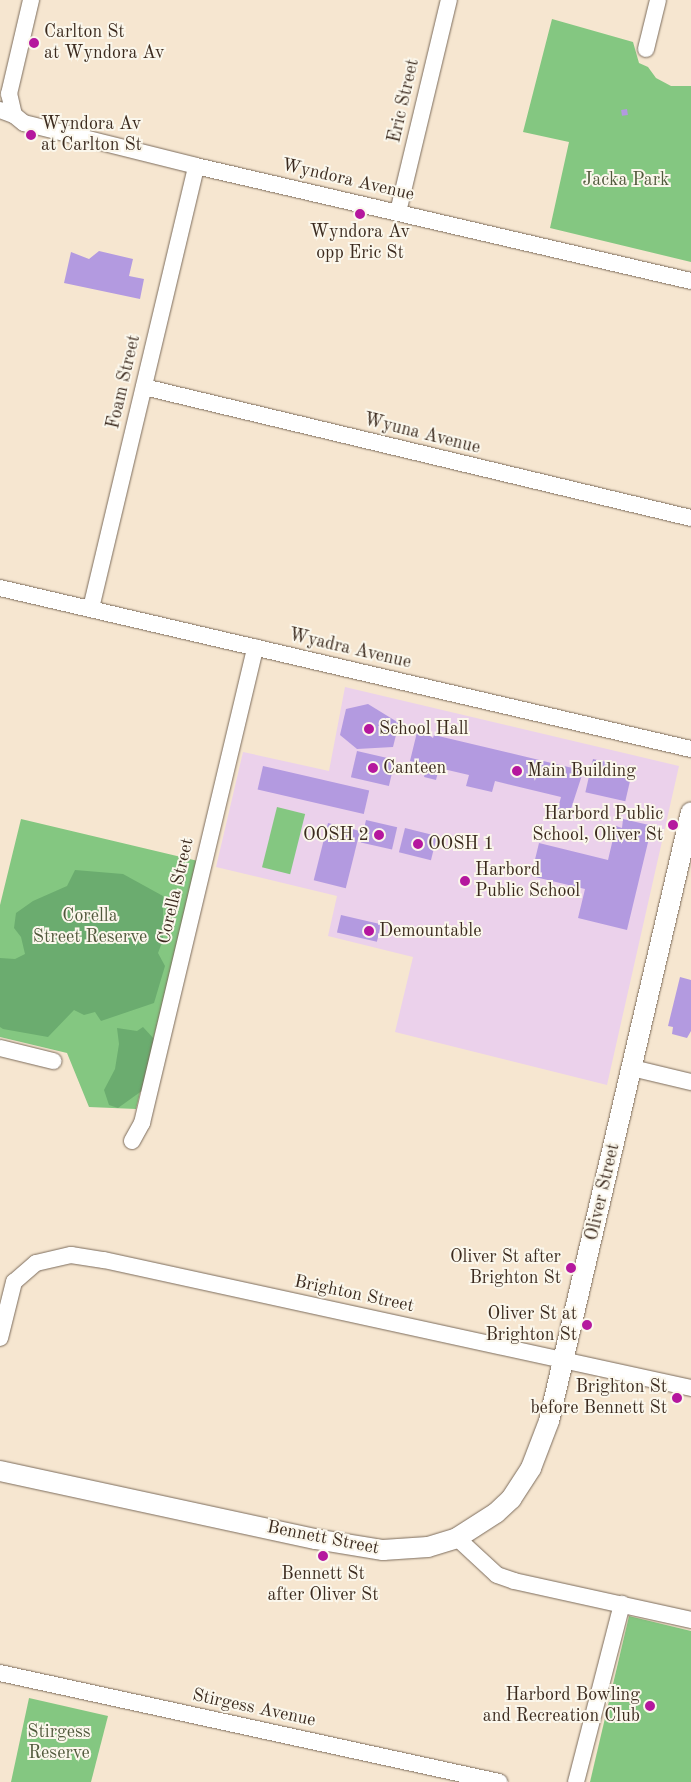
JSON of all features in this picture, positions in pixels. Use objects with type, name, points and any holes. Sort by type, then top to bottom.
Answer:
[{"type":"main road","name":"Oliver Street","points":[[456,1538],[496,1513],[522,1484],[539,1453],[565,1360],[691,812]]},
{"type":"main road","name":"Bennett Street","points":[[0,1471],[358,1547],[405,1550],[456,1538]]},
{"type":"street","name":"Eric Street","points":[[398,212],[449,0]]},
{"type":"street","points":[[646,50],[658,0]]},
{"type":"street","points":[[7,112],[26,1]]},
{"type":"street","name":"Wyndora Avenue","points":[[7,112],[24,123],[196,166],[691,281]]},
{"type":"street","name":"Foam Street","points":[[91,608],[196,166]]},
{"type":"street","name":"Wyuna Avenue","points":[[144,387],[691,518]]},
{"type":"street","name":"Wyadra Avenue","points":[[0,588],[691,749]]},
{"type":"street","name":"Corella Street","points":[[132,1142],[142,1123],[255,647]]},
{"type":"street","points":[[0,1048],[53,1061]]},
{"type":"street","points":[[632,1068],[691,1082]]},
{"type":"street","name":"Brighton Street","points":[[7,1280],[36,1262],[71,1256],[104,1260],[691,1388]]},
{"type":"street","points":[[0,1338],[7,1280]]},
{"type":"street","points":[[456,1538],[497,1575],[691,1620]]},
{"type":"street","points":[[576,1782],[622,1604]]},
{"type":"street","name":"Stirgess Avenue","points":[[0,1673],[499,1782]]},
{"type":"shaded area","name":"Harbord Public School","points":[[345,687],[679,766],[607,1085],[395,1032],[413,957],[328,936],[337,896],[216,867],[243,752],[329,771]]},
{"type":"green space","name":"Jacka Park","points":[[552,19],[633,42],[639,63],[648,67],[656,78],[671,86],[691,86],[691,262],[550,228],[569,142],[523,132]]},
{"type":"green space","points":[[277,807],[305,814],[290,874],[262,867]]},
{"type":"green space","name":"Corella Street Reserve","points":[[21,819],[198,861],[136,1109],[89,1107],[67,1053],[0,1037],[0,905]]},
{"type":"green space","points":[[75,870],[123,874],[163,896],[163,940],[158,953],[165,966],[154,1003],[101,1021],[95,1012],[84,1015],[74,1010],[48,1037],[3,1029],[0,1027],[0,958],[15,959],[25,954],[21,937],[14,928],[16,913],[33,901],[67,886]]},
{"type":"green space","points":[[143,1027],[155,1040],[143,1090],[118,1108],[109,1105],[104,1090],[115,1069],[119,1044],[117,1028],[137,1031]]},
{"type":"green space","name":"Harbord Bowling and Recreation Club","points":[[629,1616],[691,1631],[691,1782],[590,1782]]},
{"type":"green space","name":"Stirgess Reserve","points":[[29,1698],[108,1716],[91,1782],[11,1782]]},
{"type":"building","points":[[627,109],[628,115],[622,116],[621,110]]},
{"type":"building","points":[[99,251],[133,259],[129,276],[144,279],[140,299],[64,283],[71,252],[89,259]]},
{"type":"building","name":"School Hall","points":[[368,704],[399,723],[393,747],[357,749],[340,735],[346,709]]},
{"type":"building","name":"Main Building","points":[[418,728],[433,738],[434,735],[581,770],[583,772],[569,815],[557,812],[561,797],[495,781],[492,792],[466,786],[469,775],[439,768],[436,780],[424,777],[427,765],[410,761]]},
{"type":"building","name":"Canteen","points":[[357,751],[395,760],[389,786],[351,777]]},
{"type":"building","points":[[593,759],[633,768],[625,801],[585,792]]},
{"type":"building","points":[[263,766],[369,791],[364,814],[258,789]]},
{"type":"building","points":[[623,819],[649,825],[647,833],[650,834],[627,930],[578,918],[585,889],[531,876],[539,843],[608,860],[616,826],[622,828]]},
{"type":"building","name":"OOSH 2","points":[[366,820],[397,827],[392,850],[361,842]]},
{"type":"building","points":[[328,823],[360,831],[346,888],[314,880]]},
{"type":"building","name":"OOSH 1","points":[[405,828],[437,836],[431,860],[399,852]]},
{"type":"building","points":[[341,915],[381,924],[377,942],[337,933]]},
{"type":"building","points":[[680,977],[691,980],[691,1031],[687,1038],[672,1034],[673,1027],[668,1026]]},
{"type":"place","name":"Carlton St at Wyndora Av","points":[[34,43]]},
{"type":"place","name":"Wyndora Av at Carlton St","points":[[31,135]]},
{"type":"place","name":"Wyndora Av opp Eric St","points":[[360,214]]},
{"type":"place","name":"School Hall","points":[[369,729]]},
{"type":"place","name":"Canteen","points":[[373,768]]},
{"type":"place","name":"Main Building","points":[[517,771]]},
{"type":"place","name":"Harbord Public School, Oliver St","points":[[673,825]]},
{"type":"place","name":"OOSH 2","points":[[379,835]]},
{"type":"place","name":"OOSH 1","points":[[418,844]]},
{"type":"place","name":"Harbord Public School","points":[[465,881]]},
{"type":"place","name":"Demountable","points":[[369,931]]},
{"type":"place","name":"Oliver St after Brighton St","points":[[571,1268]]},
{"type":"place","name":"Oliver St at Brighton St","points":[[587,1325]]},
{"type":"place","name":"Brighton St before Bennett St","points":[[677,1398]]},
{"type":"place","name":"Bennett St after Oliver St","points":[[323,1556]]},
{"type":"place","name":"Harbord Bowling and Recreation Club","points":[[650,1706]]}]
